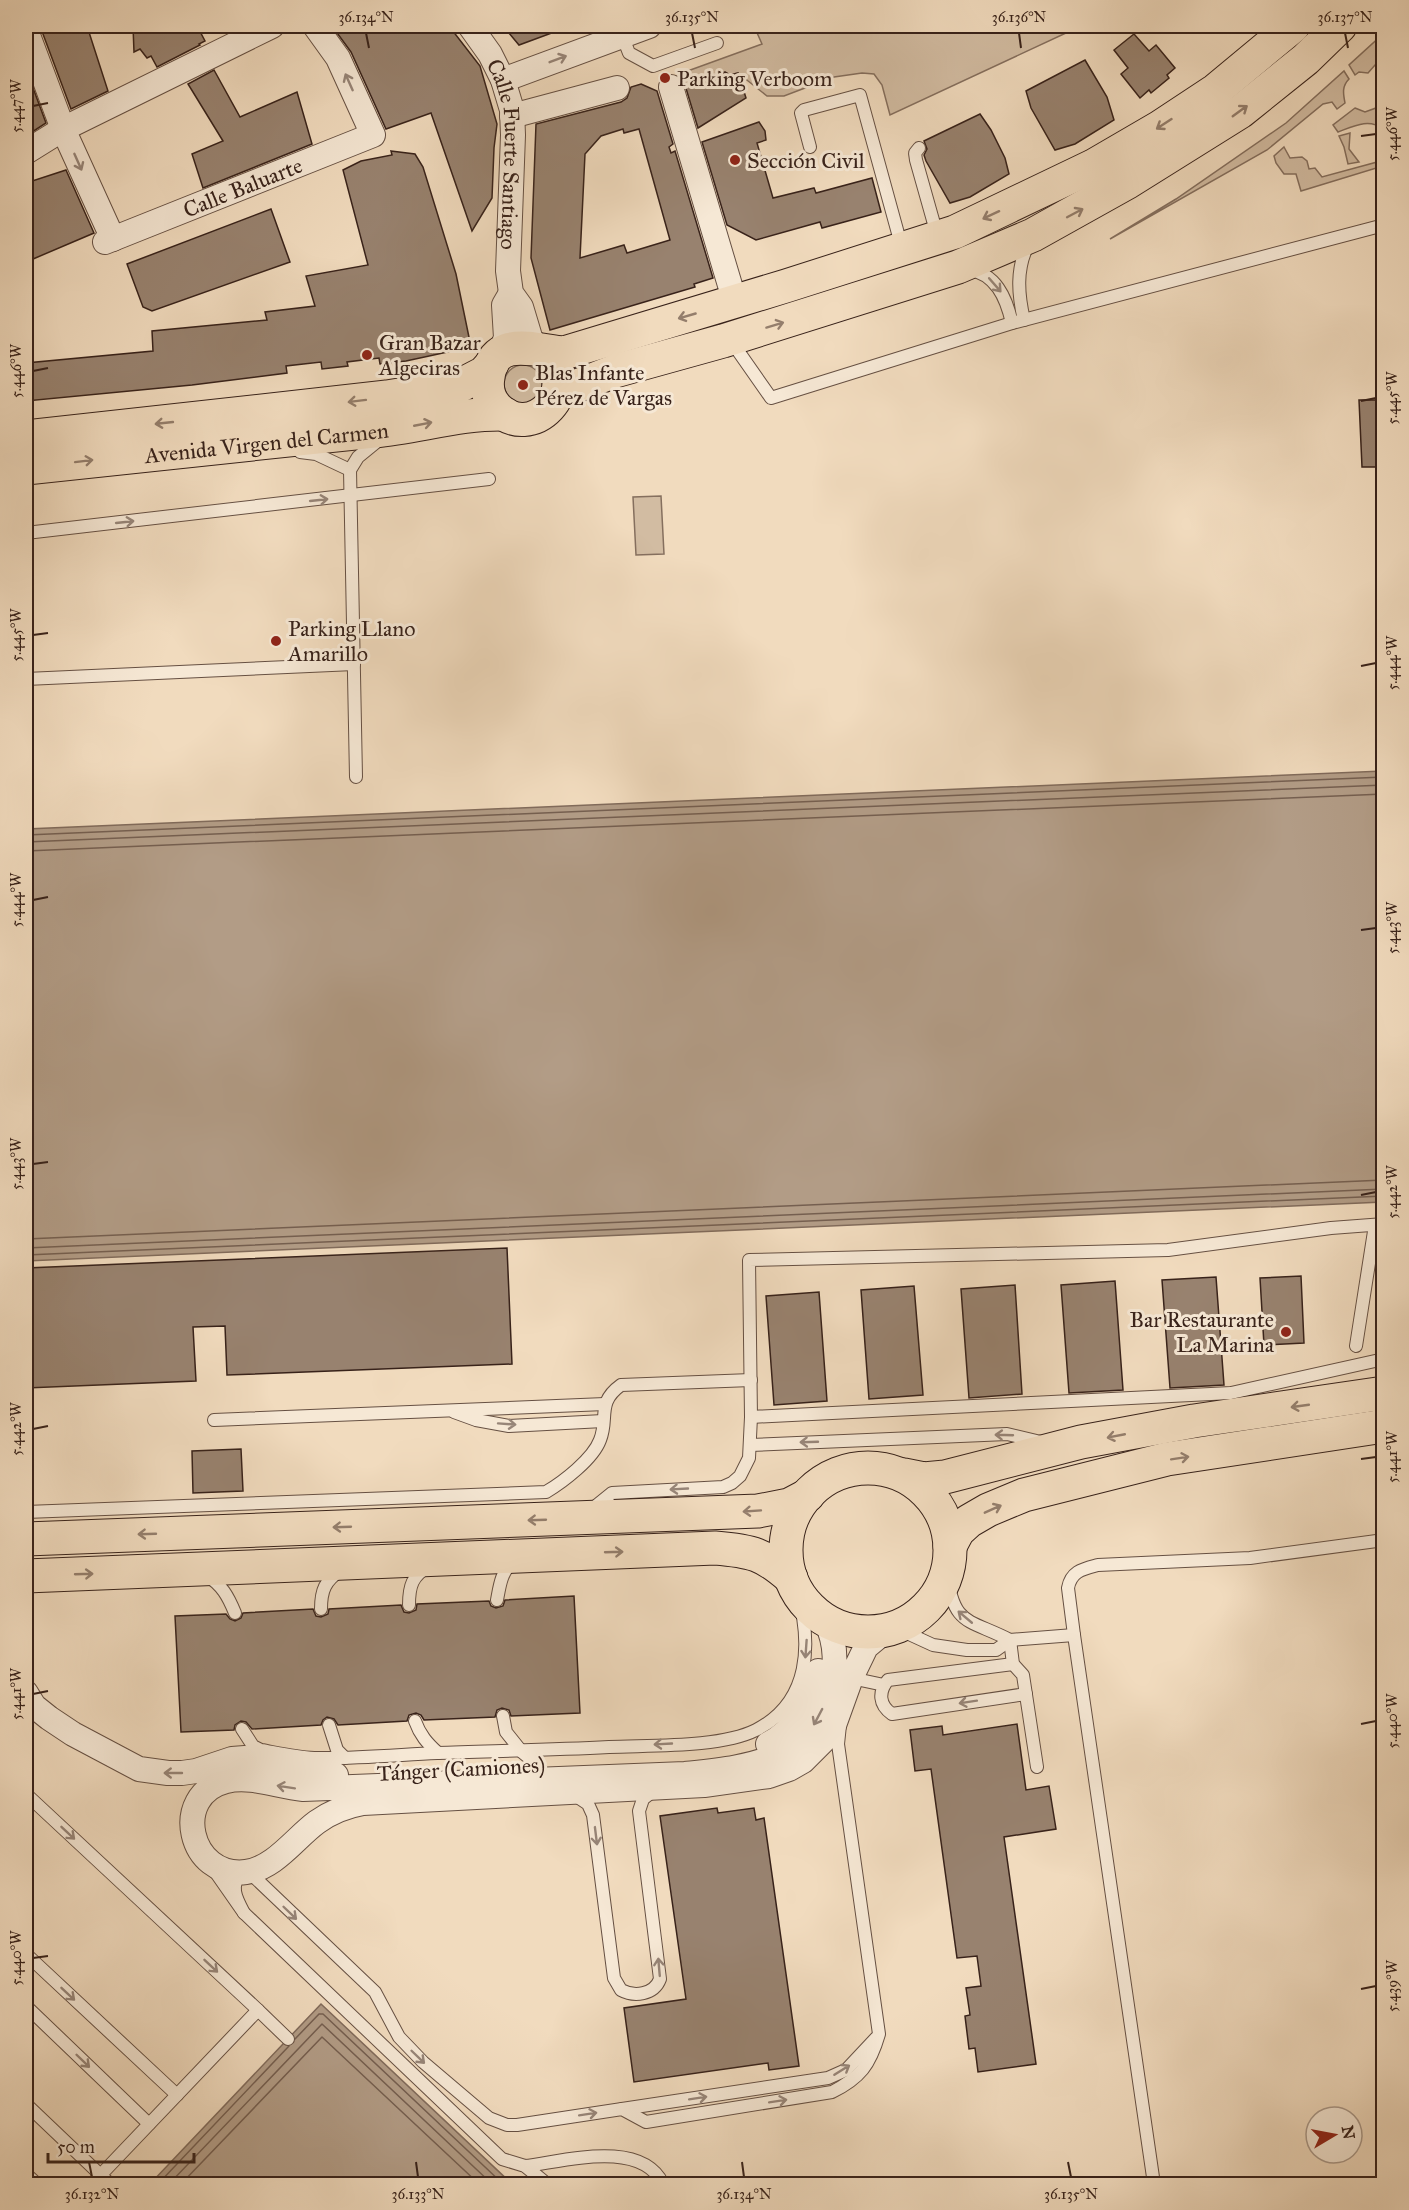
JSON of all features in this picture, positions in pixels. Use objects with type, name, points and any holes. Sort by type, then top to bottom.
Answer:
[{"type":"main road","points":[[540,351],[549,357],[559,374],[559,393],[549,409],[533,418],[523,420],[497,409],[488,392],[487,383],[495,361],[514,347],[524,346],[540,351],[564,353],[735,302],[955,232],[1094,166],[1160,127],[1216,90],[1293,26]]},
{"type":"main road","points":[[559,393],[615,371],[723,341],[958,267],[1033,235],[1111,192],[1240,112],[1306,58],[1340,26]]},
{"type":"main road","name":"Avenida Virgen del Carmen","points":[[26,437],[387,397],[461,385],[484,373],[495,361]]},
{"type":"main road","name":"Avenida Virgen del Carmen","points":[[26,468],[391,430],[471,415],[505,414]]},
{"type":"main road","points":[[807,1601],[788,1565],[788,1535],[795,1514],[808,1495],[819,1485],[845,1471],[875,1467],[924,1479],[945,1477],[1060,1448],[1194,1421],[1383,1393]]},
{"type":"main road","points":[[32,1578],[196,1569],[244,1578],[351,1563],[715,1548],[742,1550],[765,1557],[807,1601],[851,1632],[866,1634],[893,1629],[909,1622],[927,1606],[942,1584],[958,1531],[969,1521],[988,1510],[1024,1495],[1167,1460],[1383,1426]]},
{"type":"main road","points":[[904,1475],[917,1482],[944,1517],[948,1558]]},
{"type":"main road","points":[[26,1539],[758,1511],[789,1505],[808,1495]]},
{"type":"street","points":[[26,152],[63,129],[272,26]]},
{"type":"street","name":"Calle Baluarte","points":[[63,129],[109,241],[373,135],[338,57],[315,26]]},
{"type":"street","name":"Calle Fuerte Santiago","points":[[470,26],[490,54],[503,80],[512,116],[513,167],[508,271],[511,293],[521,307],[530,337],[540,351]]},
{"type":"street","points":[[503,80],[649,26]]},
{"type":"street","points":[[26,30],[63,129]]},
{"type":"street","points":[[671,87],[735,302]]},
{"type":"street","points":[[512,116],[617,88]]},
{"type":"street","name":"Calle Fuerte Santiago","points":[[495,361],[506,338],[504,305],[511,293]]},
{"type":"street","points":[[807,1601],[831,1632],[836,1658],[834,1675],[821,1711],[812,1727],[799,1742],[782,1754],[766,1761],[725,1770],[685,1774],[384,1786],[303,1789],[243,1779],[226,1781],[204,1793],[196,1803],[192,1828],[195,1841],[210,1864],[229,1871],[245,1872],[271,1861],[317,1822],[349,1805],[704,1785],[750,1780],[789,1769],[803,1761],[825,1739],[833,1728],[851,1678],[866,1647],[878,1636],[893,1629]]},
{"type":"street","name":"Tánger (Camiones)","points":[[28,1700],[73,1734],[139,1769],[168,1773],[183,1773],[245,1758],[312,1774],[335,1775],[530,1759],[717,1756],[751,1750],[771,1742],[788,1730],[813,1690],[819,1666],[819,1626],[807,1601]]},
{"type":"lane","points":[[622,35],[628,53],[653,66],[717,43]]},
{"type":"lane","points":[[810,147],[801,113],[860,95],[903,249]]},
{"type":"lane","points":[[919,148],[915,153],[916,160],[938,238]]},
{"type":"lane","points":[[723,341],[736,348],[771,398],[1018,321],[1383,225]]},
{"type":"lane","points":[[1018,321],[1020,302],[1018,278],[1022,256],[1033,235]]},
{"type":"lane","points":[[958,267],[975,270],[991,278],[1018,321]]},
{"type":"lane","points":[[356,777],[350,470],[358,458],[391,430]]},
{"type":"lane","points":[[248,444],[316,454],[350,470]]},
{"type":"lane","points":[[26,533],[489,479]]},
{"type":"lane","points":[[26,679],[354,664]]},
{"type":"lane","points":[[580,1519],[612,1493],[723,1487],[732,1483],[746,1467],[749,1458],[752,1417],[749,1260],[1168,1250],[1331,1228],[1379,1224],[1356,1346]]},
{"type":"lane","points":[[752,1417],[1231,1393],[1383,1359]]},
{"type":"lane","points":[[26,1512],[546,1492],[591,1455],[601,1439],[605,1404],[613,1391],[621,1385],[751,1380]]},
{"type":"lane","points":[[214,1420],[605,1404]]},
{"type":"lane","points":[[451,1410],[476,1420],[509,1426],[603,1421]]},
{"type":"lane","points":[[750,1445],[1007,1434],[1026,1437],[1060,1448]]},
{"type":"lane","points":[[1154,2184],[1074,1635],[1068,1588],[1072,1575],[1098,1565],[1250,1558],[1383,1540]]},
{"type":"lane","points":[[498,1600],[504,1570],[513,1562],[526,1556]]},
{"type":"lane","points":[[409,1605],[411,1583],[421,1571],[442,1558]]},
{"type":"lane","points":[[948,1558],[951,1599],[957,1611],[967,1621],[1010,1640],[1074,1635]]},
{"type":"lane","points":[[321,1609],[321,1593],[332,1576],[351,1563]]},
{"type":"lane","points":[[196,1569],[216,1581],[227,1593],[235,1613],[244,1578]]},
{"type":"lane","points":[[893,1629],[933,1645],[967,1650],[996,1650],[1010,1640]]},
{"type":"lane","points":[[1010,1640],[1013,1664],[1023,1676],[1037,1767]]},
{"type":"lane","points":[[1013,1664],[888,1680],[884,1685],[881,1698],[887,1710],[892,1714],[1026,1694]]},
{"type":"lane","points":[[851,1678],[884,1685]]},
{"type":"lane","points":[[622,2109],[646,2122],[832,2092],[849,2083],[863,2070],[873,2053],[879,2034],[838,1744],[842,1705]]},
{"type":"lane","points":[[503,1716],[506,1732],[530,1759]]},
{"type":"lane","points":[[415,1721],[419,1732],[438,1753]]},
{"type":"lane","points":[[329,1725],[337,1750],[345,1758]]},
{"type":"lane","points":[[213,1765],[236,1748],[242,1729],[253,1746],[261,1750],[313,1758],[438,1753],[530,1759]]},
{"type":"lane","points":[[245,1758],[282,1754]]},
{"type":"lane","points":[[566,1792],[583,1799],[593,1815],[614,1978],[621,1990],[633,1994],[648,1992],[658,1984],[660,1979],[639,1811],[647,1795],[663,1787]]},
{"type":"lane","points":[[26,1794],[288,2039]]},
{"type":"lane","points":[[210,1864],[244,1913],[502,2159],[525,2166],[548,2184]]},
{"type":"lane","points":[[244,1913],[234,1890],[236,1878],[245,1872],[375,1992],[399,2037],[423,2061],[489,2118],[507,2125],[828,2078],[846,2070],[879,2034]]},
{"type":"lane","points":[[26,1954],[177,2095]]},
{"type":"lane","points":[[26,2006],[149,2124]]},
{"type":"lane","points":[[96,2180],[258,2010]]},
{"type":"lane","points":[[26,2104],[96,2180],[110,2184]]},
{"type":"lane","points":[[525,2166],[599,2156],[630,2157],[654,2170],[663,2184]]},
{"type":"lane","points":[[26,2174],[37,2184]]},
{"type":"shaded area","points":[[754,26],[1081,26],[890,115],[882,85],[874,74],[862,73],[834,77],[784,96],[767,96],[738,73],[730,75],[724,72],[685,85],[682,73],[762,44]]},
{"type":"shaded area","points":[[1383,34],[1383,56],[1368,73],[1359,72],[1355,75],[1349,65]]},
{"type":"shaded area","points":[[1344,71],[1349,79],[1344,90],[1345,103],[1337,109],[1332,102],[1323,104],[1267,150],[1110,239],[1176,199],[1286,123]]},
{"type":"shaded area","points":[[1355,108],[1365,112],[1376,108],[1383,116],[1383,129],[1367,124],[1338,132],[1333,125]]},
{"type":"shaded area","points":[[1350,133],[1349,149],[1359,162],[1348,164],[1339,136]]},
{"type":"shaded area","points":[[1284,147],[1290,158],[1302,157],[1307,161],[1309,169],[1315,168],[1322,177],[1377,162],[1383,157],[1383,166],[1301,191],[1296,174],[1284,174],[1276,163],[1274,156]]},
{"type":"shaded area","points":[[523,365],[537,370],[542,384],[537,398],[523,403],[509,398],[504,384],[509,370]]},
{"type":"shaded area","points":[[661,496],[664,554],[636,555],[633,497]]},
{"type":"water","points":[[1383,771],[1383,1202],[26,1261],[26,829]]},
{"type":"water","points":[[321,2004],[512,2184],[150,2184]]},
{"type":"building","points":[[40,26],[87,26],[108,91],[71,109]]},
{"type":"building","points":[[133,26],[197,26],[205,41],[157,67],[151,56],[147,58],[140,49],[134,52]]},
{"type":"building","points":[[332,26],[449,26],[480,66],[497,124],[492,198],[472,231],[431,113],[386,129],[351,52]]},
{"type":"building","points":[[503,26],[567,26],[568,27],[519,45]]},
{"type":"building","points":[[1134,34],[1149,51],[1156,45],[1175,68],[1167,75],[1169,78],[1151,93],[1149,90],[1140,98],[1121,74],[1128,68],[1114,50]]},
{"type":"building","points":[[1085,60],[1107,97],[1114,120],[1075,144],[1055,150],[1031,108],[1026,91]]},
{"type":"building","points":[[26,69],[46,123],[26,136]]},
{"type":"building","points":[[214,70],[240,117],[297,92],[312,144],[203,188],[192,154],[223,141],[188,84]]},
{"type":"building","points":[[725,72],[730,75],[738,73],[746,98],[698,128],[685,85]]},
{"type":"building","points":[[641,84],[657,91],[673,144],[669,147],[671,153],[675,151],[713,278],[694,284],[695,287],[550,330],[531,258],[536,124],[621,102],[627,98],[631,87]],"holes":[[[623,129],[624,133],[639,129],[670,240],[627,253],[624,245],[580,258],[585,154],[601,136]]]},
{"type":"building","points":[[980,114],[1005,158],[1009,174],[970,197],[950,203],[926,161],[924,155],[927,149],[924,141]]},
{"type":"building","name":"Sección Civil","points":[[759,122],[765,131],[766,140],[757,143],[773,198],[814,188],[816,193],[872,178],[881,212],[822,228],[820,222],[756,240],[727,225],[702,142]]},
{"type":"building","points":[[391,151],[415,154],[423,167],[456,274],[471,347],[406,361],[380,364],[379,358],[347,362],[348,366],[322,369],[321,362],[286,366],[287,373],[26,401],[26,363],[153,351],[152,331],[267,320],[265,312],[315,306],[306,276],[368,265],[343,170],[361,161],[392,155]]},
{"type":"building","points":[[66,170],[94,233],[26,262],[26,183]]},
{"type":"building","points":[[271,209],[290,262],[152,311],[143,307],[127,264]]},
{"type":"building","points":[[1359,400],[1383,400],[1383,467],[1362,467]]},
{"type":"building","points":[[507,1248],[512,1364],[227,1375],[225,1326],[193,1327],[196,1381],[26,1388],[26,1268]]},
{"type":"building","points":[[1301,1276],[1304,1343],[1264,1345],[1260,1278]]},
{"type":"building","points":[[1216,1277],[1224,1385],[1170,1388],[1162,1280]]},
{"type":"building","points":[[1115,1281],[1123,1390],[1069,1393],[1061,1285]]},
{"type":"building","points":[[1015,1285],[1022,1394],[969,1398],[961,1289]]},
{"type":"building","points":[[914,1286],[923,1395],[869,1399],[861,1290]]},
{"type":"building","points":[[819,1292],[827,1401],[774,1405],[766,1296]]},
{"type":"building","points":[[241,1449],[243,1491],[193,1493],[192,1451]]},
{"type":"building","points":[[574,1596],[580,1713],[511,1716],[509,1710],[502,1708],[497,1710],[495,1717],[424,1720],[416,1713],[409,1715],[407,1721],[338,1725],[334,1719],[327,1717],[321,1725],[252,1729],[246,1722],[241,1721],[235,1725],[234,1730],[181,1732],[175,1616],[226,1614],[235,1621],[241,1618],[243,1613],[313,1609],[316,1616],[321,1617],[328,1614],[329,1609],[401,1605],[404,1612],[409,1613],[416,1610],[417,1604],[489,1601],[491,1606],[496,1608],[503,1606],[505,1600]]},
{"type":"building","points":[[1017,1724],[1026,1790],[1049,1786],[1056,1829],[1004,1837],[1036,2064],[978,2072],[975,2048],[969,2049],[965,2016],[970,2015],[966,1988],[981,1986],[977,1956],[957,1958],[931,1769],[915,1771],[910,1730],[942,1726],[943,1735]]},
{"type":"building","points":[[717,1808],[718,1813],[754,1808],[756,1820],[764,1818],[799,2066],[769,2070],[768,2063],[634,2082],[624,2008],[686,1999],[660,1816]]},
{"type":"place","name":"Parking Verboom","points":[[665,78]]},
{"type":"place","name":"Sección Civil","points":[[735,160]]},
{"type":"place","name":"Gran Bazar Algeciras","points":[[367,355]]},
{"type":"place","name":"Blas Infante Pérez de Vargas","points":[[523,385]]},
{"type":"place","name":"Parking Llano Amarillo","points":[[276,641]]},
{"type":"place","name":"Bar Restaurante La Marina","points":[[1286,1332]]}]
